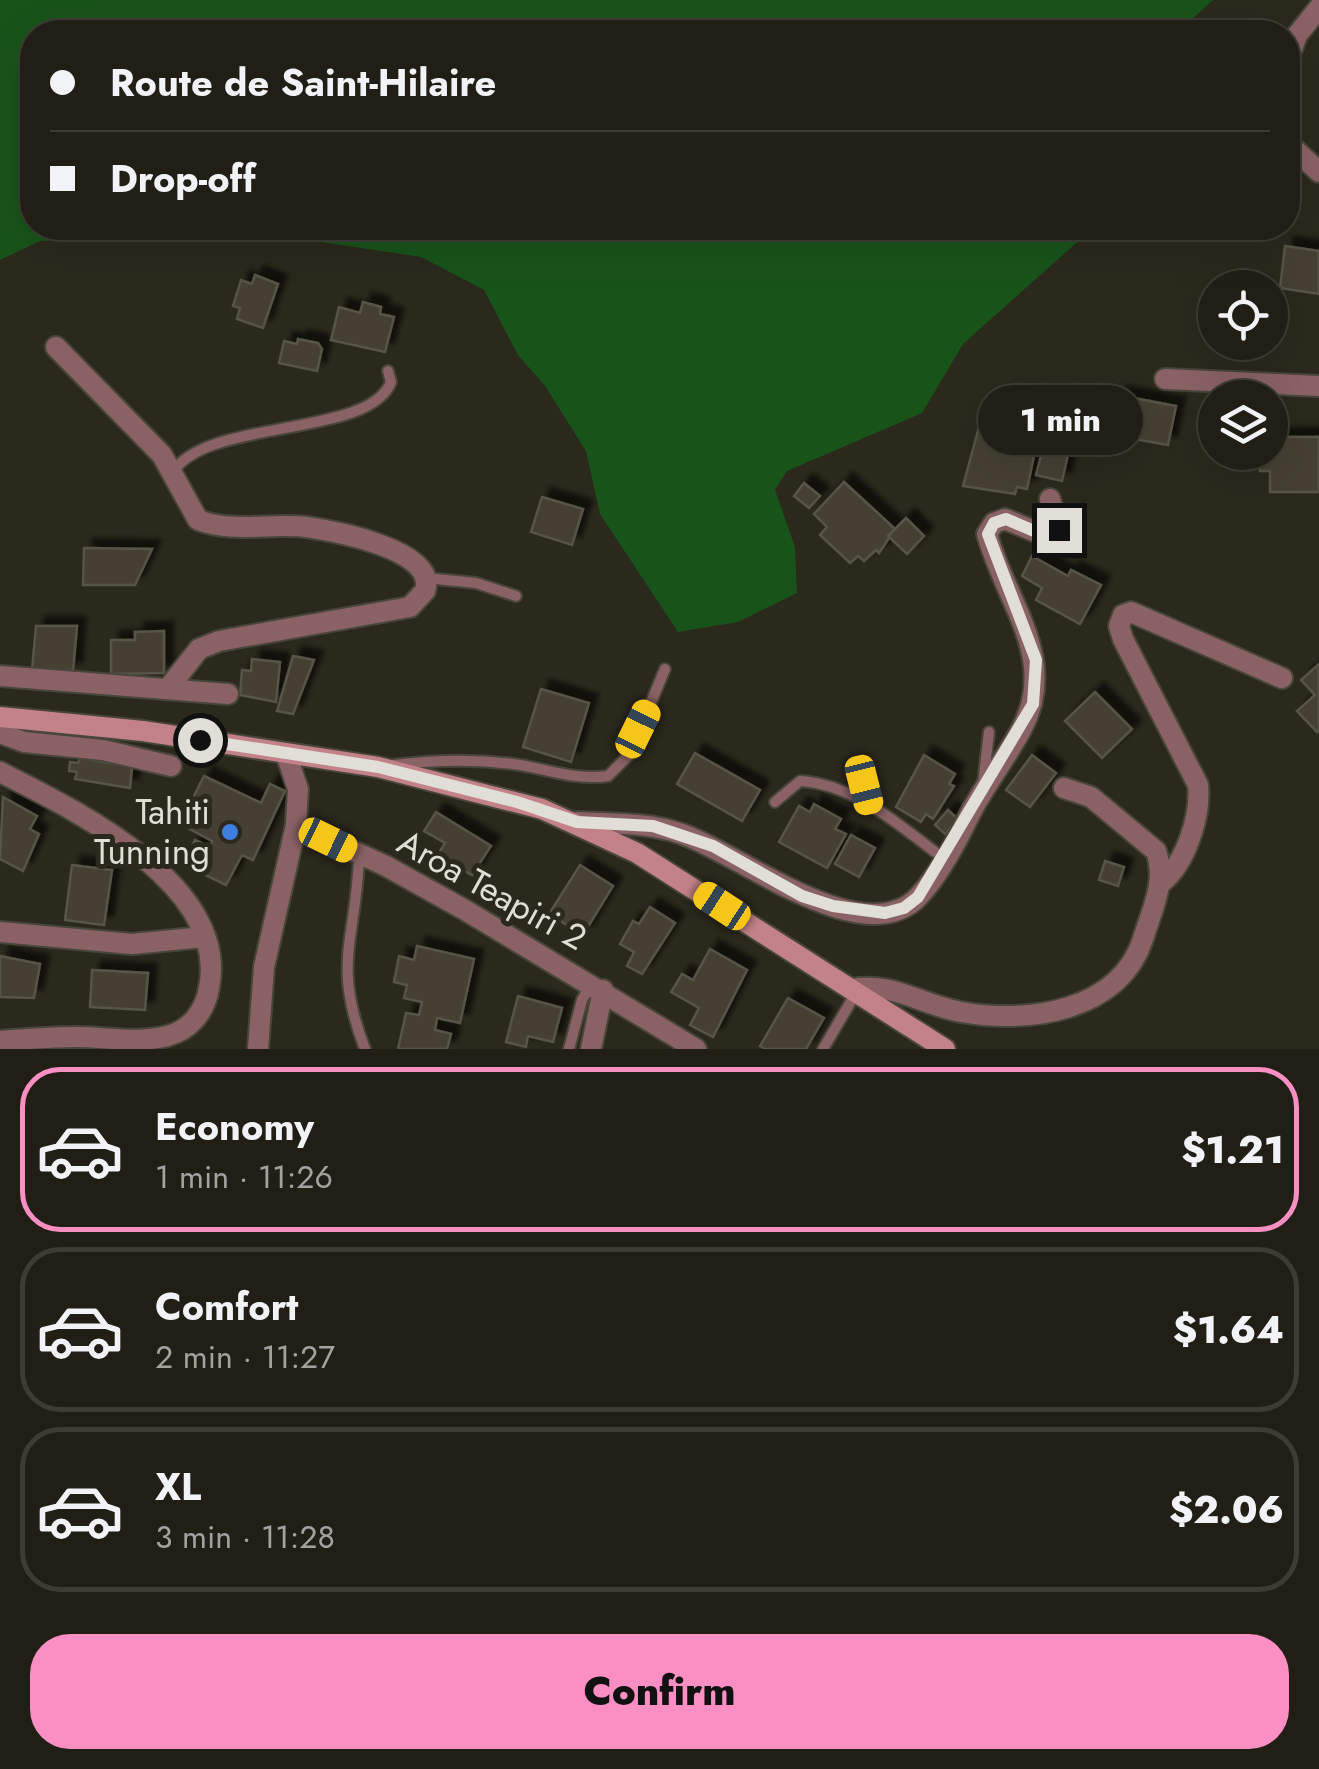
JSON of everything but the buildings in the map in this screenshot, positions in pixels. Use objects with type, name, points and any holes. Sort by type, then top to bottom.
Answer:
[{"type":"main road","points":[[0,717],[143,731],[378,767],[492,794],[577,822],[637,853],[945,1049]]},
{"type":"street","points":[[1300,30],[1319,8]]},
{"type":"street","points":[[1300,155],[1319,172]]},
{"type":"street","points":[[56,347],[162,454],[198,520],[224,526],[305,527],[342,534],[420,564],[426,578],[425,591],[410,607],[396,613],[218,640],[199,650],[170,686]]},
{"type":"street","points":[[1165,378],[1319,386]]},
{"type":"street","points":[[577,822],[653,826],[683,834],[802,896],[872,912],[904,908],[918,897],[1022,728],[1037,682],[1028,635],[988,534],[994,523],[1006,519],[1053,539],[1059,530],[1050,499]]},
{"type":"street","points":[[854,990],[880,984],[928,1003],[988,1016],[1037,1012],[1102,994],[1131,969],[1161,883],[1183,854],[1200,801],[1198,785],[1123,639],[1118,626],[1123,615],[1132,612],[1282,678]]},
{"type":"street","points":[[0,676],[170,686],[228,694]]},
{"type":"street","points":[[0,733],[24,742],[102,750],[172,766]]},
{"type":"street","points":[[258,1049],[264,966],[296,824],[298,790],[286,754]]},
{"type":"street","points":[[0,772],[104,828],[161,872],[192,912],[204,937],[211,977],[206,1004],[192,1024],[170,1036],[141,1040],[76,1037],[0,1041]]},
{"type":"street","points":[[1064,788],[1091,797],[1156,851],[1161,883]]},
{"type":"street","name":"Aroa Teapiri 2","points":[[296,824],[386,866],[597,987],[696,1049]]},
{"type":"street","points":[[0,932],[132,944],[170,944],[204,937]]},
{"type":"street","name":"Aroa Teapiri 2","points":[[591,1049],[597,987]]},
{"type":"lane","points":[[173,472],[189,458],[230,441],[356,413],[376,404],[391,382],[388,371]]},
{"type":"lane","points":[[426,578],[476,583],[516,596]]},
{"type":"lane","points":[[378,767],[434,760],[485,761],[576,777],[608,776],[629,755],[665,669]]},
{"type":"lane","points":[[982,790],[989,732]]},
{"type":"lane","points":[[858,767],[869,804]]},
{"type":"lane","points":[[775,802],[800,780],[818,782],[869,804],[942,858]]},
{"type":"lane","name":"Aroa Teapiri 2","points":[[359,855],[358,893],[344,964],[347,992],[365,1049]]},
{"type":"lane","name":"Aroa Teapiri 2","points":[[569,1049],[582,1000],[597,987]]},
{"type":"lane","points":[[822,1049],[854,990]]},
{"type":"green space","points":[[0,0],[1213,0],[1191,20],[20,20],[20,240],[64,240],[40,241],[0,260]]},
{"type":"green space","points":[[307,240],[1080,240],[963,344],[922,413],[787,471],[775,490],[795,547],[797,593],[738,622],[678,632],[600,514],[586,451],[545,386],[518,355],[484,290],[421,257]]},
{"type":"place","name":"Tahiti Tunning","points":[[230,832]]},
{"type":"route","points":[[200,740],[378,767],[517,802],[577,822],[653,826],[713,846],[802,896],[833,906],[885,913],[904,908],[930,881],[1033,704],[1036,660],[988,534],[994,523],[1006,519],[1053,539],[1059,530]]}]
